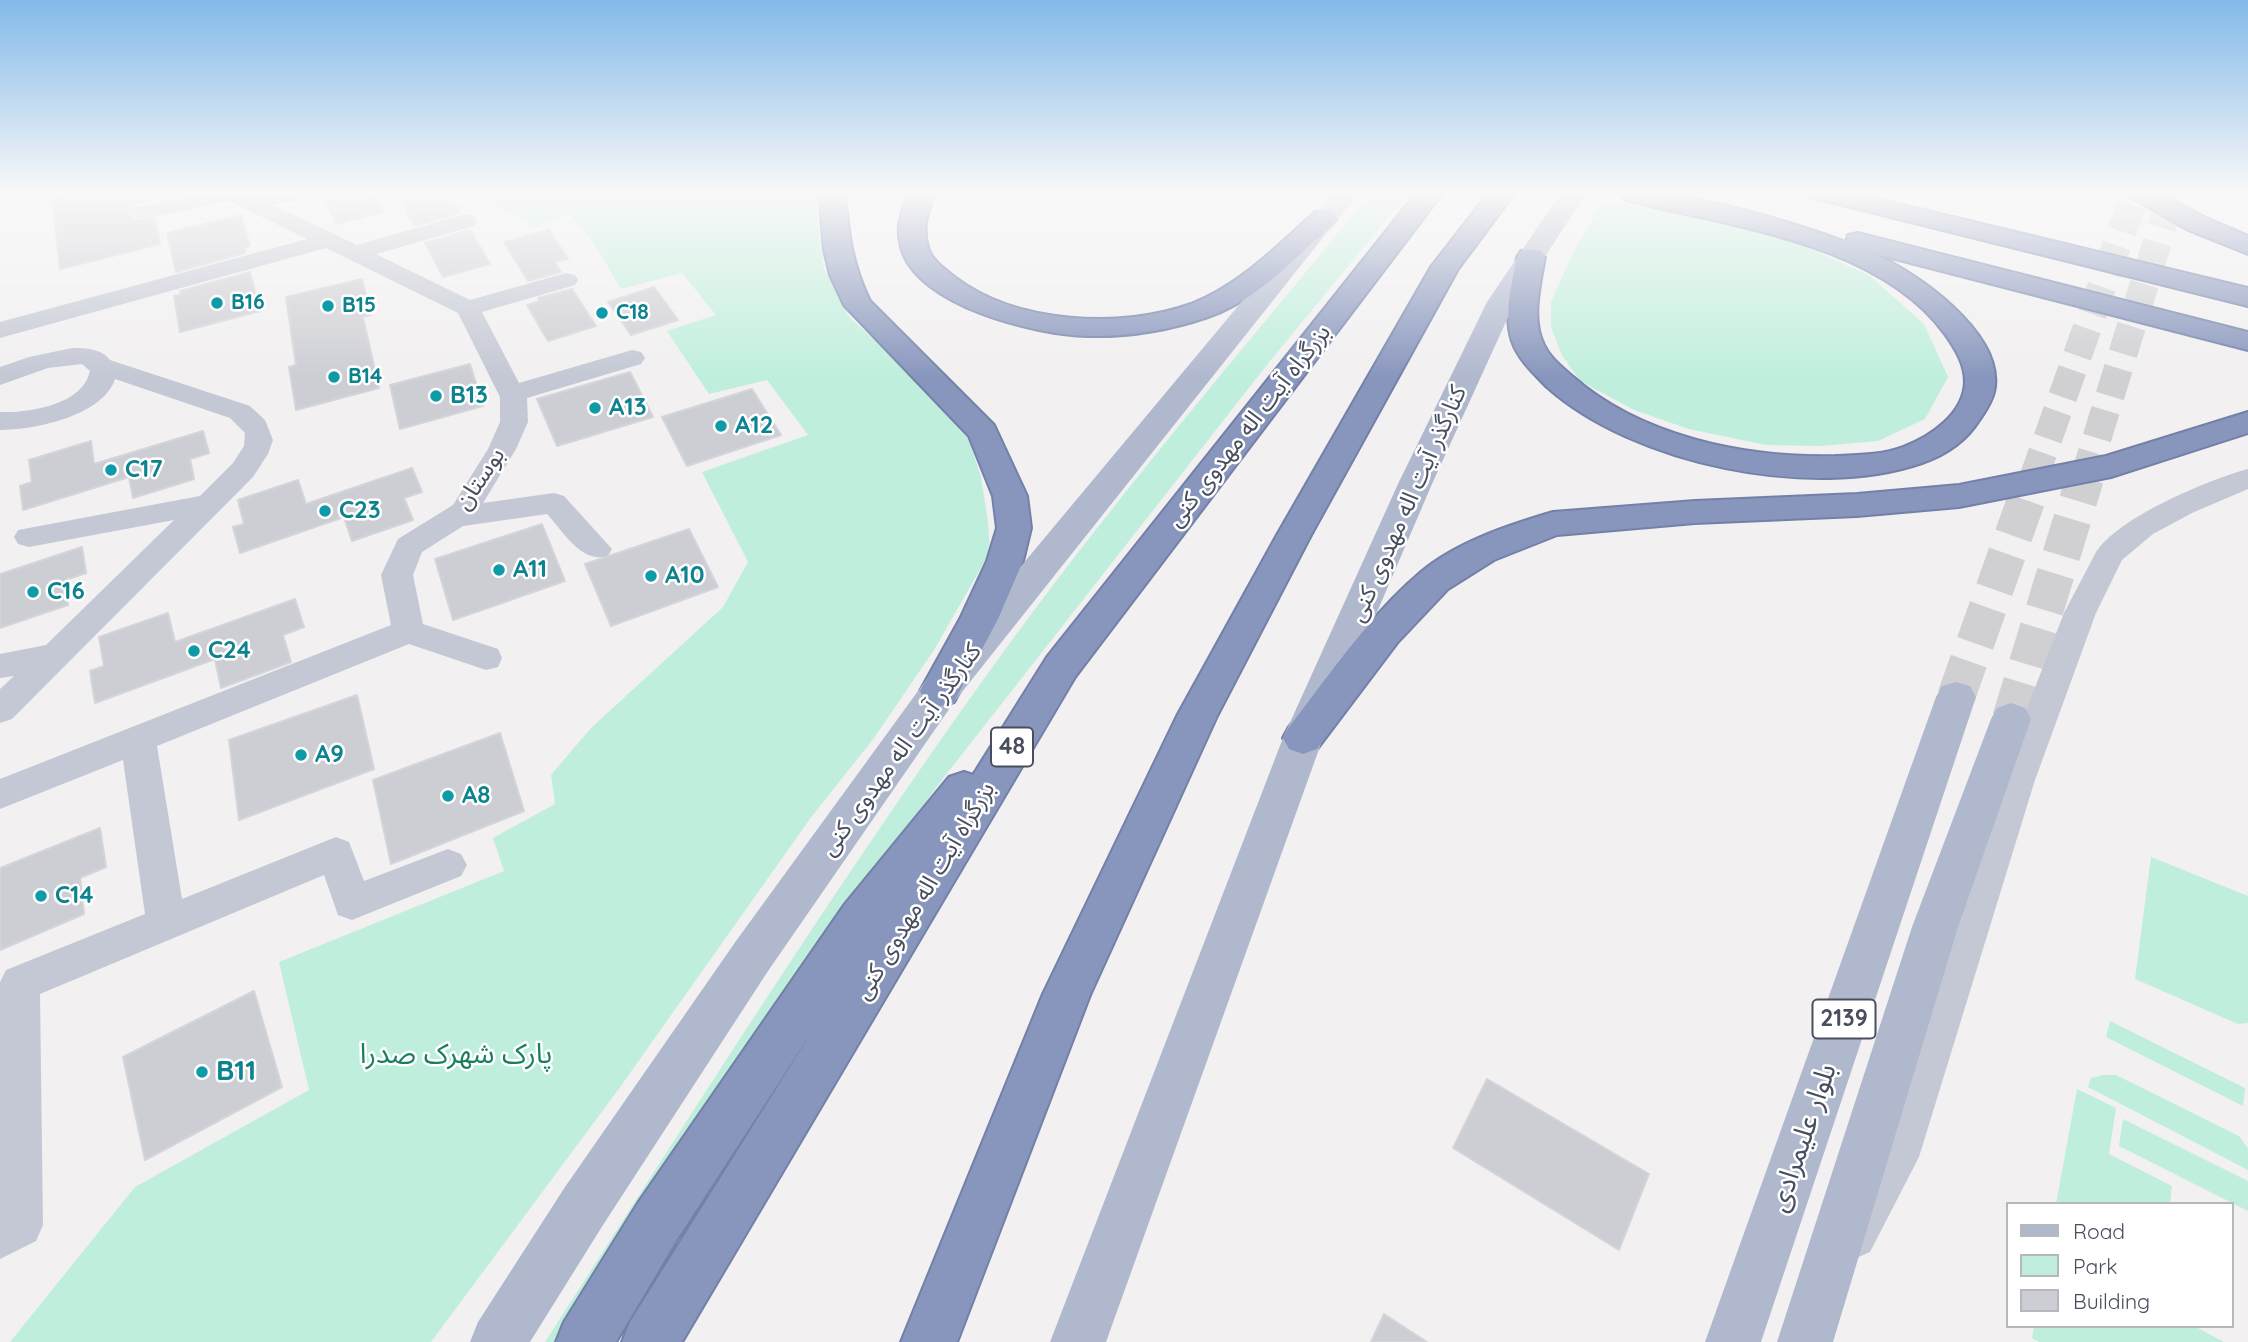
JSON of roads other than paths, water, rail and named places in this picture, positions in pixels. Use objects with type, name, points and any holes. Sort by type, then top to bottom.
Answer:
[{"type":"highway","points":[[836,254],[846,281],[859,304],[983,432],[1002,471],[1010,496],[1014,528],[1005,561],[979,619],[940,691]]},
{"type":"highway","points":[[919,254],[931,272],[947,286],[992,309],[1019,318],[1077,327],[1158,322],[1202,310],[1236,291],[1279,254]]},
{"type":"highway","name":"بزرگراه آیت اله مهدوی کنی","points":[[650,1342],[1061,667],[1382,254]]},
{"type":"highway","points":[[929,1342],[1067,993],[1197,716],[1294,535],[1446,267],[1456,254]]},
{"type":"highway","points":[[1531,257],[1524,328],[1528,343],[1557,381],[1584,403],[1627,425],[1674,444],[1778,464],[1825,467],[1901,459],[1934,445],[1958,429],[1972,411],[1981,386],[1976,360],[1964,336],[1945,312],[1903,281],[1848,254]]},
{"type":"highway","points":[[1906,254],[2248,341]]},
{"type":"highway","points":[[1979,254],[2248,321]]},
{"type":"highway","points":[[2071,254],[2248,297]]},
{"type":"highway","points":[[2149,254],[2248,277]]},
{"type":"highway","points":[[1303,738],[1384,632],[1435,580],[1482,551],[1553,524],[1695,512],[1857,505],[1959,496],[2111,466],[2248,422]]},
{"type":"highway","points":[[584,1342],[657,1222],[861,918],[1061,667]]},
{"type":"main road","name":"کنارگذر آیت اله مهدوی کنی","points":[[498,1342],[578,1216],[752,956],[940,691],[1296,254]]},
{"type":"main road","name":"کنارگذر آیت اله مهدوی کنی","points":[[1079,1342],[1303,738],[1415,484],[1501,302],[1533,254]]},
{"type":"main road","name":"بلوار علیمرادی","points":[[1733,1342],[1956,697]]},
{"type":"main road","name":"2139","points":[[1805,1342],[1935,928],[2011,719]]},
{"type":"street","points":[[0,330],[311,254]]},
{"type":"street","points":[[357,254],[468,308],[566,280]]},
{"type":"street","name":"بوستان","points":[[408,631],[397,575],[409,546],[463,512],[502,449],[514,422],[511,394],[468,308]]},
{"type":"street","points":[[0,336],[68,356],[95,360],[102,366],[240,412],[254,422],[260,436],[256,452],[243,470],[0,710]]},
{"type":"street","points":[[0,377],[42,359],[68,356]]},
{"type":"street","points":[[511,394],[632,358]]},
{"type":"street","points":[[0,421],[25,421],[44,417],[79,402],[100,383],[102,366]]},
{"type":"street","points":[[1821,1289],[1876,1200],[1897,1157],[2017,780],[2080,613],[2110,554],[2142,527],[2182,506],[2248,478]]},
{"type":"street","points":[[455,517],[554,503],[597,549]]},
{"type":"street","points":[[29,537],[208,504]]},
{"type":"street","points":[[0,794],[408,631],[486,658]]},
{"type":"street","points":[[0,666],[56,654]]},
{"type":"street","points":[[138,739],[166,923]]},
{"type":"street","points":[[0,1236],[20,1225],[20,983],[336,853],[352,904],[448,864]]},
{"type":"tunnel","points":[[2033,480],[2114,254]]},
{"type":"tunnel","points":[[2084,480],[2154,254]]},
{"type":"tunnel","points":[[1956,697],[2034,478]]},
{"type":"tunnel","points":[[2011,719],[2085,478]]},
{"type":"place","name":"B16","points":[[217,303]]},
{"type":"place","name":"B15","points":[[328,306]]},
{"type":"place","name":"C18","points":[[602,313]]},
{"type":"place","name":"B14","points":[[334,377]]},
{"type":"place","name":"B13","points":[[436,396]]},
{"type":"place","name":"A13","points":[[595,408]]},
{"type":"place","name":"A12","points":[[721,426]]},
{"type":"place","name":"C17","points":[[111,470]]},
{"type":"place","name":"C23","points":[[325,511]]},
{"type":"place","name":"A11","points":[[499,570]]},
{"type":"place","name":"A10","points":[[651,576]]},
{"type":"place","name":"C16","points":[[33,592]]},
{"type":"place","name":"C24","points":[[194,651]]},
{"type":"place","name":"A9","points":[[301,755]]},
{"type":"place","name":"A8","points":[[448,796]]},
{"type":"place","name":"C14","points":[[41,896]]},
{"type":"place","name":"B11","points":[[202,1072]]},
{"type":"park label","name":"پارک شهرک صدرا","points":[[456,1055]]}]
